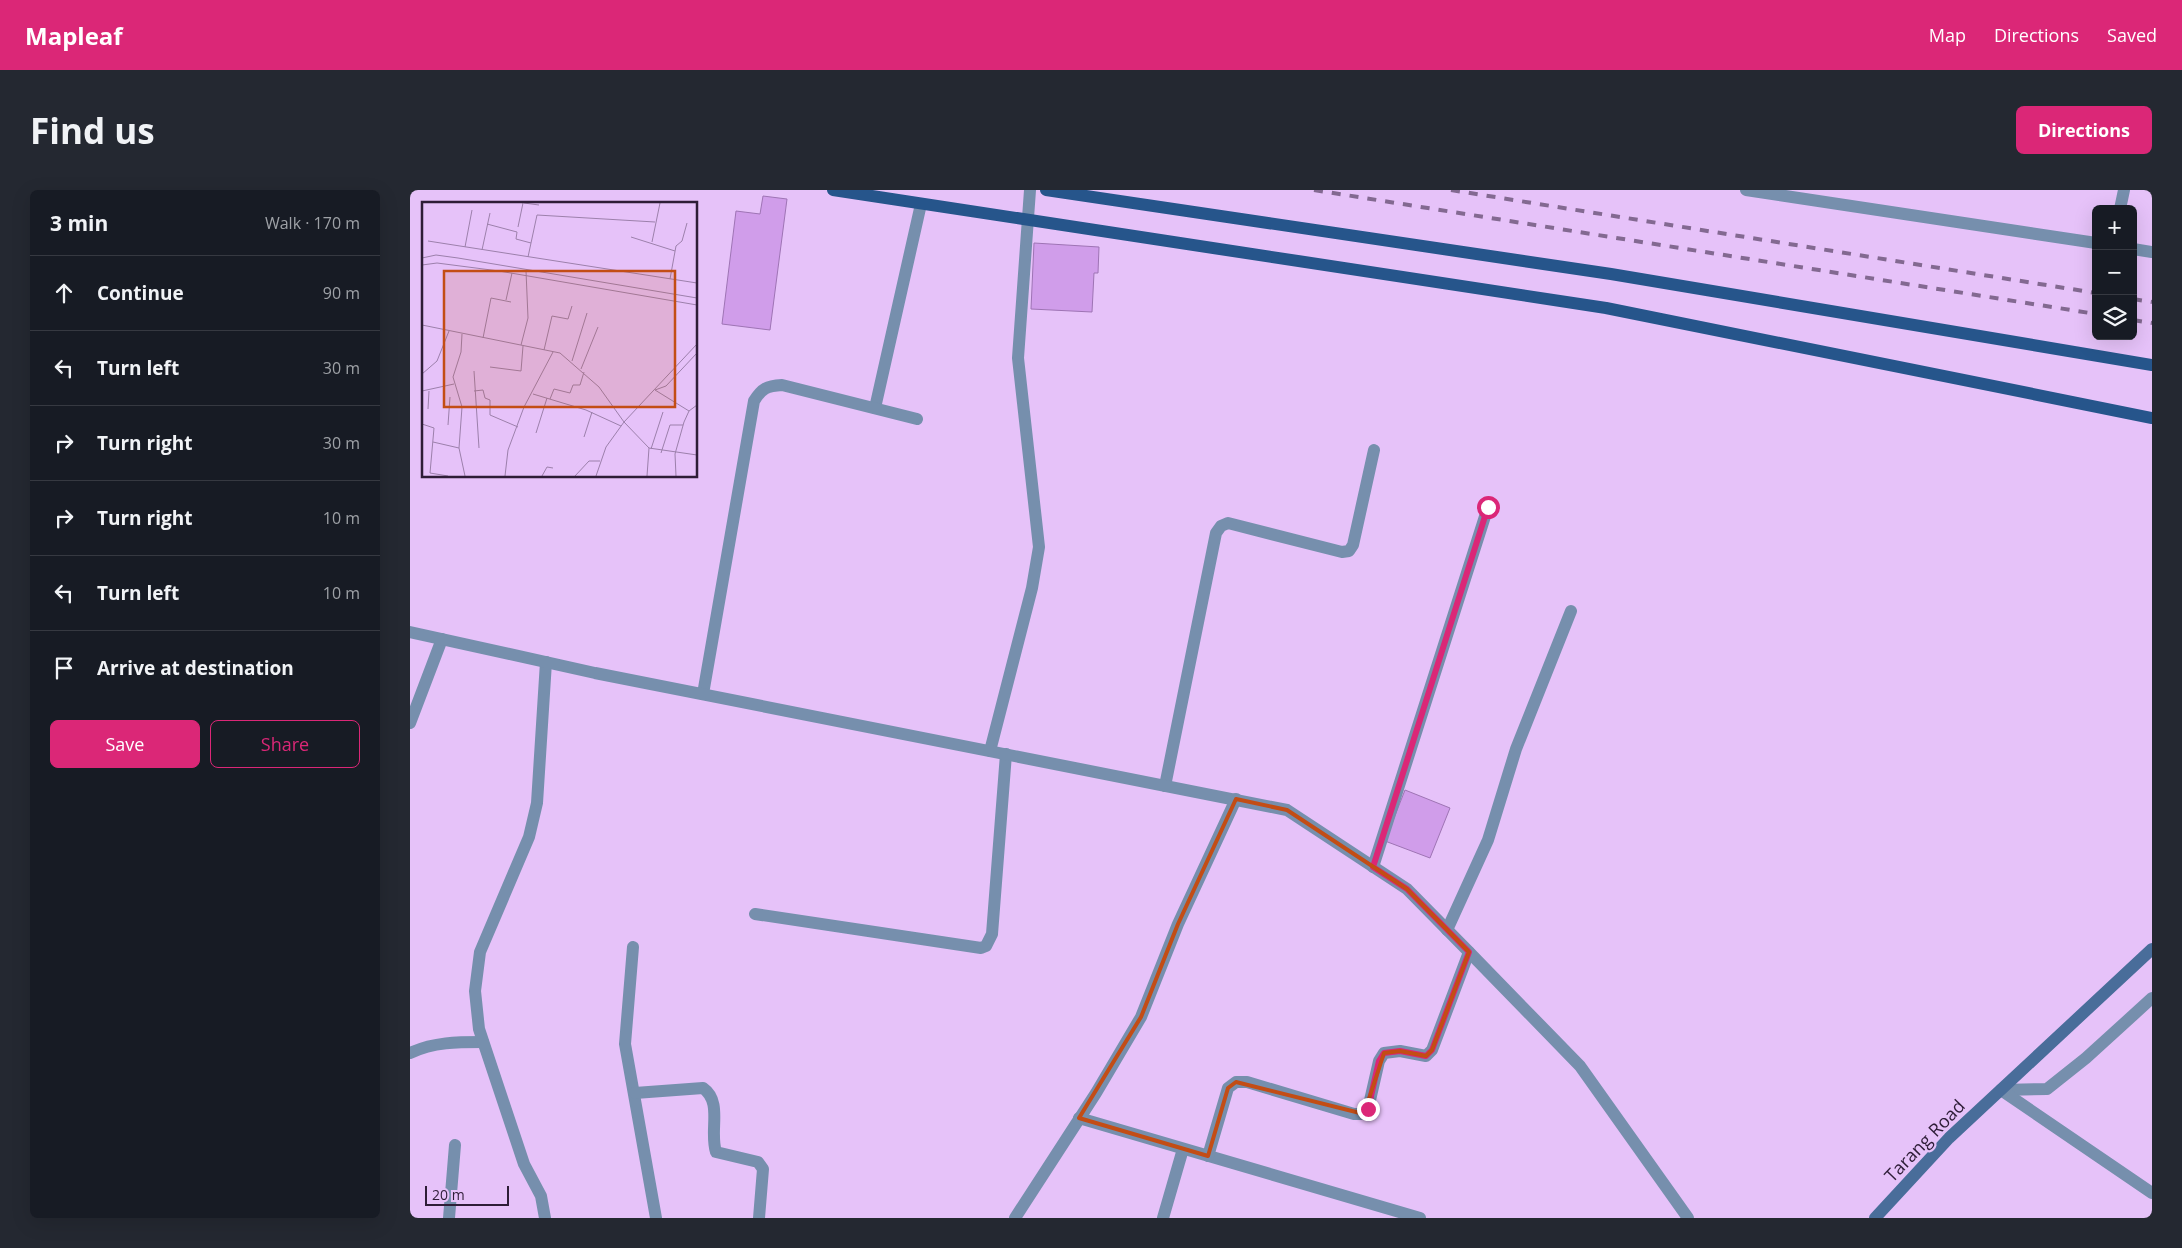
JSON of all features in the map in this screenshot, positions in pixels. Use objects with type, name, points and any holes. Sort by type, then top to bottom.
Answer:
[{"type":"main road","points":[[832,190],[1606,308],[2152,418]]},
{"type":"main road","points":[[1046,190],[1611,274],[2152,364]]},
{"type":"main road","name":"Tarang Road","points":[[1875,1218],[1948,1138],[2152,950]]},
{"type":"street","points":[[990,751],[1032,588],[1039,547],[1018,358],[1030,190]]},
{"type":"street","points":[[1746,190],[2092,242]]},
{"type":"street","points":[[2121,205],[2124,190]]},
{"type":"street","points":[[875,408],[921,204]]},
{"type":"street","points":[[2137,250],[2152,252]]},
{"type":"street","points":[[702,694],[754,401],[760,390],[769,385],[782,385],[917,419]]},
{"type":"street","points":[[1165,786],[1216,533],[1221,526],[1228,523],[1342,552],[1349,551],[1353,545],[1374,450]]},
{"type":"street","points":[[1373,867],[1488,507]]},
{"type":"street","points":[[1447,930],[1488,840],[1516,749],[1571,611]]},
{"type":"street","points":[[410,632],[702,694],[1287,810],[1407,889],[1469,952],[1580,1066],[1688,1218]]},
{"type":"street","points":[[410,723],[442,639]]},
{"type":"street","points":[[545,1218],[541,1196],[524,1164],[483,1042],[479,1028],[475,991],[480,952],[529,837],[537,803],[546,662]]},
{"type":"street","points":[[755,914],[981,948],[986,946],[992,934],[1006,754]]},
{"type":"street","points":[[1015,1218],[1141,1018],[1178,924],[1236,799]]},
{"type":"street","points":[[633,947],[625,1044],[656,1218]]},
{"type":"street","points":[[1208,1156],[1228,1088],[1236,1082],[1247,1082],[1354,1114],[1364,1114],[1368,1109],[1379,1061],[1384,1053],[1400,1051],[1426,1056],[1432,1050],[1469,952]]},
{"type":"street","points":[[2001,1090],[2047,1089],[2086,1058],[2152,998]]},
{"type":"street","points":[[410,1053],[443,1043],[483,1042]]},
{"type":"street","points":[[635,1093],[703,1088],[710,1093],[714,1099],[713,1143],[716,1152],[758,1162],[763,1169],[759,1218]]},
{"type":"street","points":[[2001,1090],[2152,1193]]},
{"type":"street","points":[[1079,1118],[1420,1218]]},
{"type":"street","points":[[449,1218],[455,1145]]},
{"type":"street","points":[[1163,1218],[1183,1149]]},
{"type":"highlighted area","points":[[1236,799],[1287,810],[1407,889],[1469,952],[1432,1050],[1426,1056],[1400,1051],[1384,1053],[1364,1114],[1236,1082],[1228,1088],[1208,1156],[1079,1118],[1141,1017],[1178,924]]},
{"type":"building","points":[[763,196],[787,199],[770,330],[722,324],[736,211],[760,214]]},
{"type":"building","points":[[1034,243],[1099,247],[1098,273],[1094,273],[1092,312],[1031,309]]},
{"type":"building","points":[[1405,790],[1450,808],[1430,858],[1385,841]]},
{"type":"railway","points":[[1314,190],[2092,313]]},
{"type":"railway","points":[[1451,190],[2092,292]]},
{"type":"railway","points":[[2137,300],[2152,302]]},
{"type":"railway","points":[[2137,321],[2152,323]]},
{"type":"route","points":[[1368,1109],[1379,1061],[1384,1053],[1400,1051],[1426,1056],[1432,1050],[1469,952],[1407,889],[1373,867],[1417,735],[1488,507]]}]
